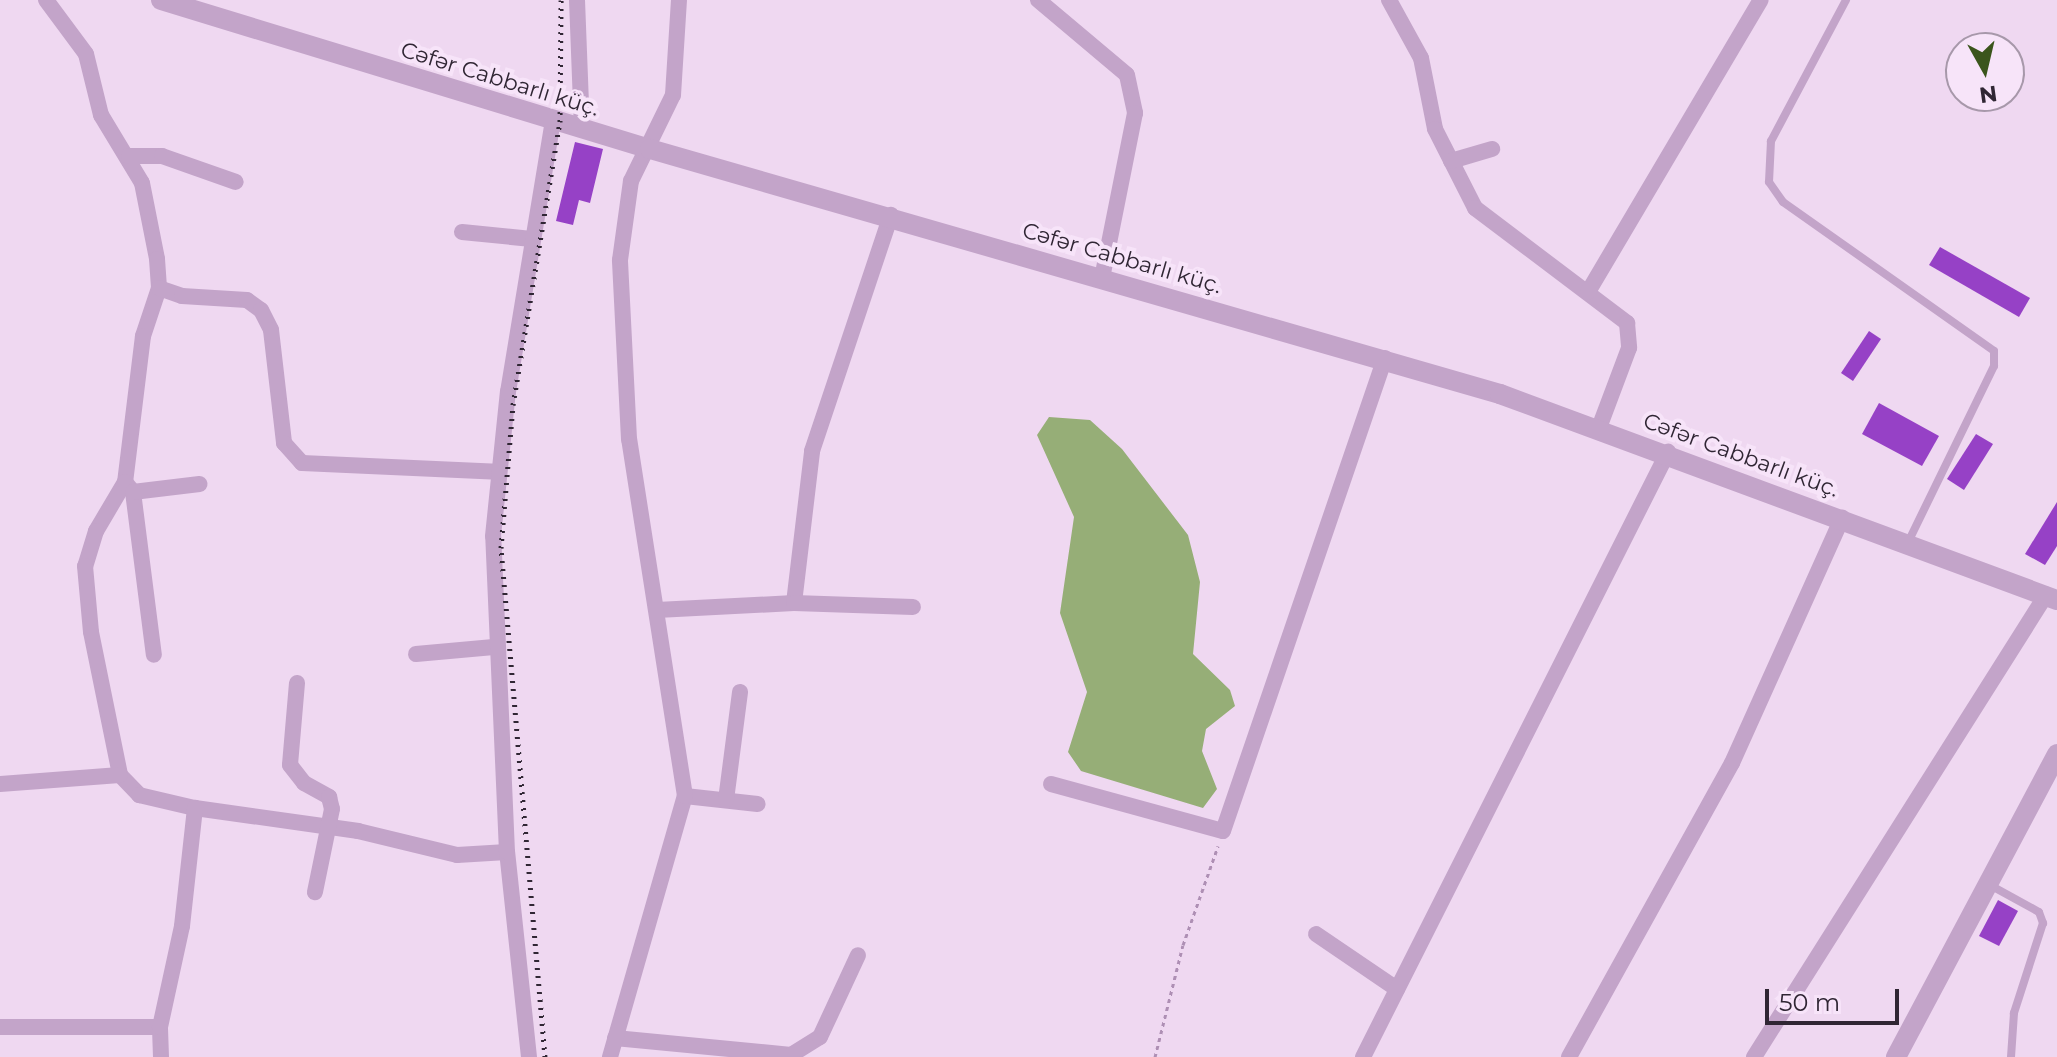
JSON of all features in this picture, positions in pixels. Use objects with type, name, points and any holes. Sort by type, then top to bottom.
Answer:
[{"type":"street","points":[[46,0],[86,54],[101,115],[129,156],[147,206],[159,288],[143,336],[129,487],[154,655]]},
{"type":"street","name":"Cəfər Cabbarlı küç.","points":[[161,0],[553,121],[1385,358],[1668,452],[2052,598]]},
{"type":"street","points":[[577,0],[582,129]]},
{"type":"street","points":[[610,1057],[685,796],[629,439],[620,260],[626,198],[673,95],[679,0]]},
{"type":"street","points":[[1038,0],[1127,75],[1135,113],[1102,278]]},
{"type":"street","points":[[1389,0],[1421,58],[1427,102],[1451,161],[1487,223],[1619,314],[1630,334],[1599,428]]},
{"type":"street","points":[[1588,292],[1761,0]]},
{"type":"street","points":[[529,1057],[507,852],[494,647],[497,472],[553,121]]},
{"type":"street","points":[[1451,161],[1492,149]]},
{"type":"street","points":[[129,156],[162,156],[236,182]]},
{"type":"street","points":[[794,603],[812,451],[891,215]]},
{"type":"street","points":[[462,232],[532,239]]},
{"type":"street","points":[[159,288],[182,296],[247,300],[261,310],[271,330],[284,443],[302,463],[497,472]]},
{"type":"street","points":[[1051,784],[1223,831],[1385,358]]},
{"type":"street","points":[[1363,1057],[1668,452]]},
{"type":"street","points":[[129,487],[200,484]]},
{"type":"street","points":[[129,487],[96,531],[85,566],[89,621],[120,775],[139,795],[195,808],[326,827],[457,855],[507,852]]},
{"type":"street","points":[[1569,1057],[1732,763],[1842,518]]},
{"type":"street","points":[[1754,1057],[2052,598]]},
{"type":"street","points":[[657,610],[794,603],[913,607]]},
{"type":"street","points":[[416,654],[494,647]]},
{"type":"street","points":[[297,683],[290,765],[304,783],[329,797],[315,892]]},
{"type":"street","points":[[726,800],[740,692]]},
{"type":"street","points":[[1896,1057],[2057,754]]},
{"type":"street","points":[[0,784],[120,775]]},
{"type":"street","points":[[685,796],[758,804]]},
{"type":"street","points":[[161,1057],[160,1027],[182,926],[195,808]]},
{"type":"street","points":[[1316,934],[1397,989]]},
{"type":"street","points":[[615,1038],[791,1055],[820,1037],[858,955]]},
{"type":"street","points":[[0,1027],[160,1027]]},
{"type":"lane","points":[[1846,0],[1771,141],[1769,182],[1783,202],[1994,351],[1994,366],[1907,543]]},
{"type":"lane","points":[[1988,884],[2039,912],[2043,923],[2014,1013],[2011,1057]]},
{"type":"path","points":[[1155,1057],[1187,932],[1223,831]]},
{"type":"shaded area","points":[[1049,417],[1090,420],[1122,449],[1188,535],[1200,582],[1193,654],[1230,690],[1235,706],[1206,729],[1202,751],[1217,789],[1203,808],[1081,771],[1068,752],[1087,692],[1060,613],[1074,517],[1037,435]]},
{"type":"building","points":[[575,142],[603,149],[590,203],[579,200],[573,225],[556,221]]},
{"type":"building","points":[[1940,247],[2030,298],[2019,317],[1929,265]]},
{"type":"building","points":[[1869,331],[1881,339],[1853,381],[1841,373]]},
{"type":"building","points":[[1879,403],[1939,436],[1922,466],[1862,434]]},
{"type":"building","points":[[1976,434],[1993,444],[1964,490],[1947,479]]},
{"type":"building","points":[[2057,502],[2057,546],[2045,565],[2025,554]]},
{"type":"building","points":[[1998,900],[2018,911],[1999,946],[1979,936]]},
{"type":"railway","points":[[545,1057],[501,548],[513,405],[560,122],[561,0]]}]
